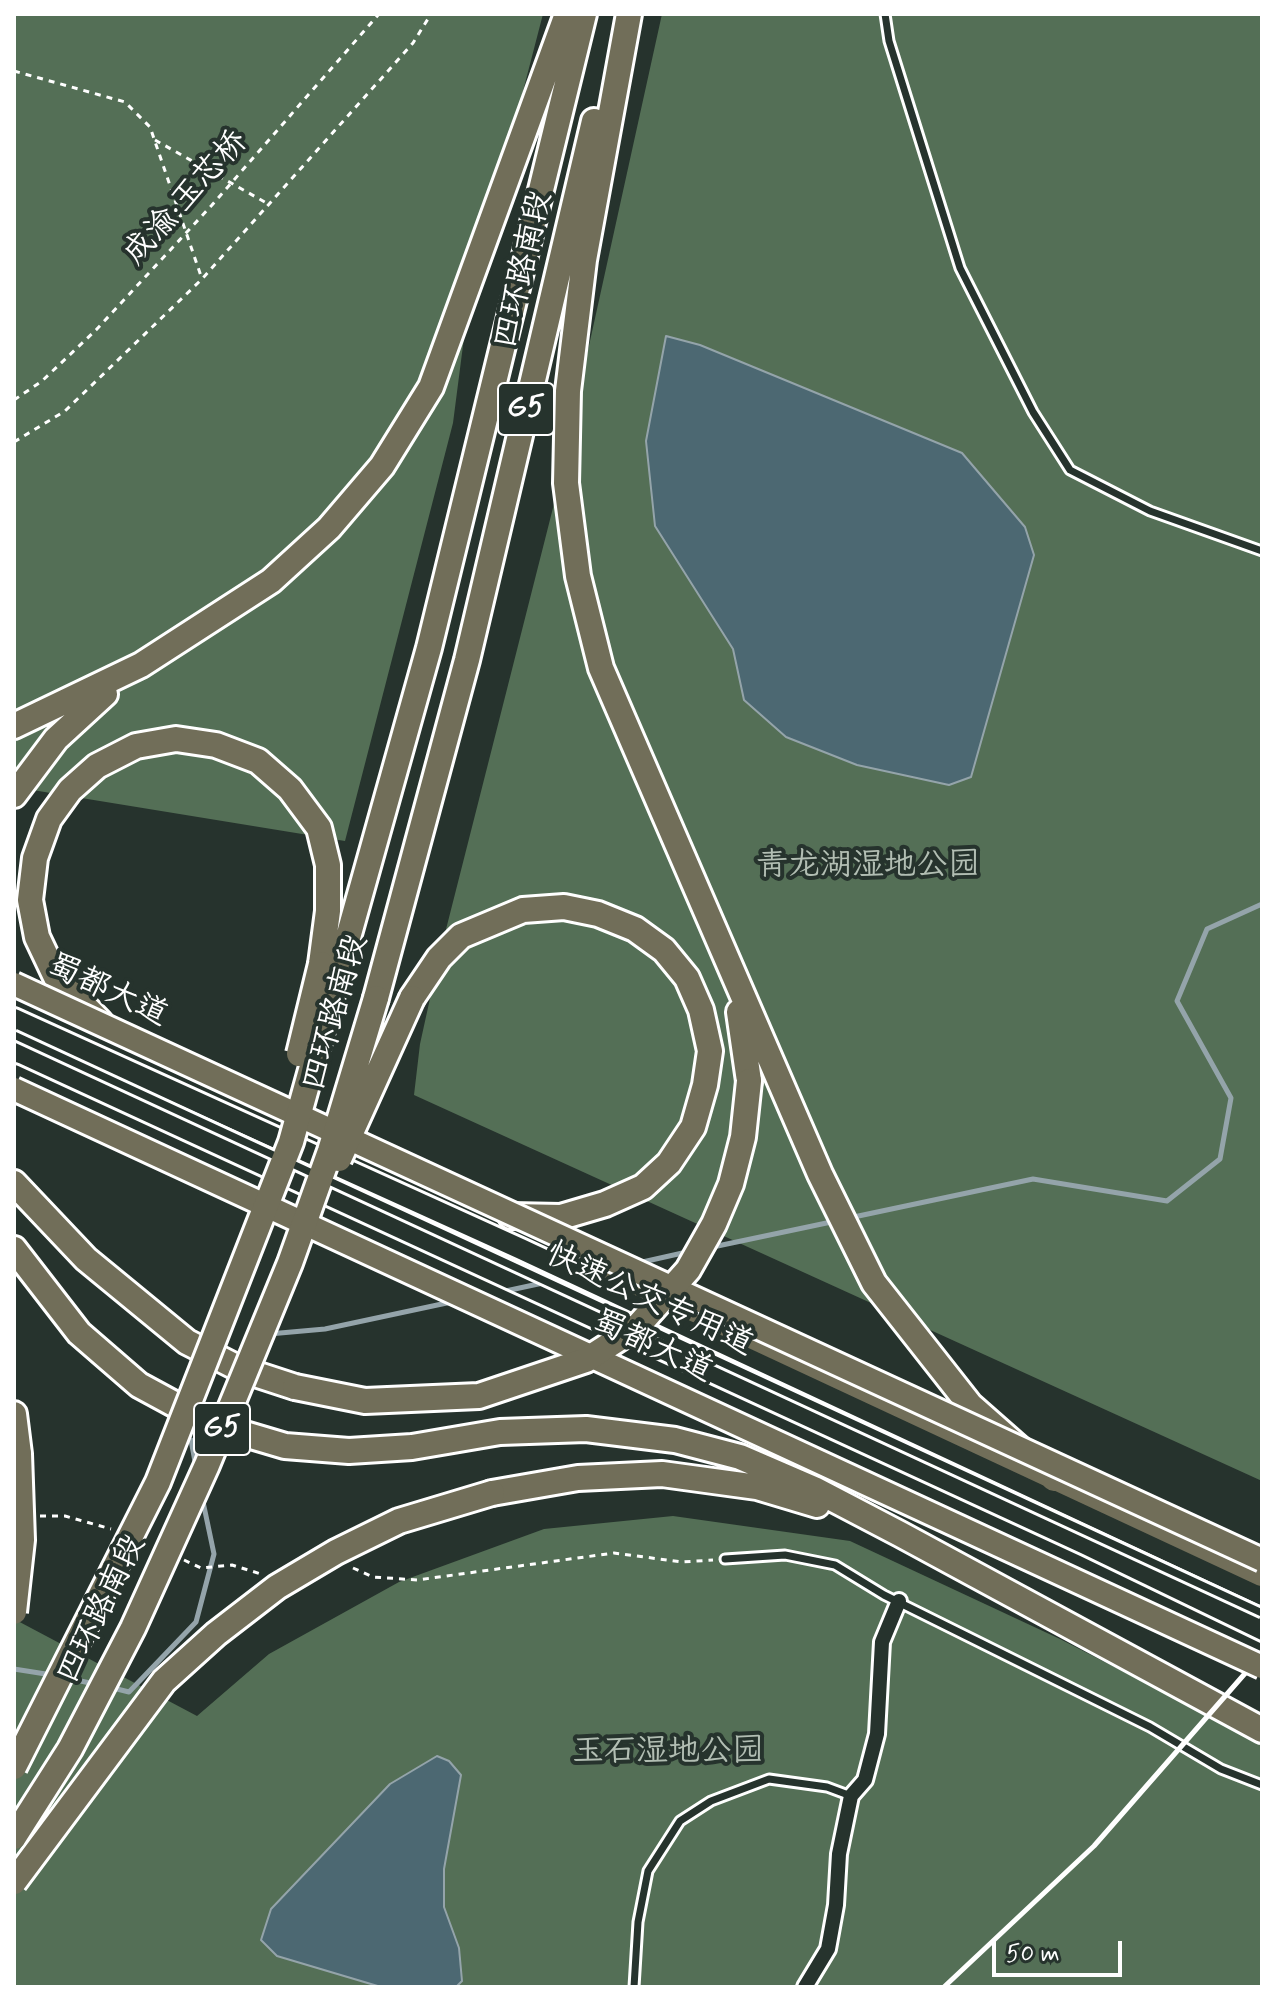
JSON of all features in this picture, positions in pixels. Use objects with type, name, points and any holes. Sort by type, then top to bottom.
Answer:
[{"type":"highway","points":[[14,795],[56,739],[91,704],[141,665],[271,581],[329,528],[382,466],[431,387],[567,14]]},
{"type":"highway","name":"四环路南段","points":[[14,1767],[158,1482],[291,1142],[429,648],[584,14]]},
{"type":"highway","name":"G5","points":[[593,159],[621,14]]},
{"type":"highway","points":[[629,14],[593,159],[568,391],[566,483],[578,576],[601,668],[736,986],[820,1174],[874,1283],[970,1405],[1054,1479]]},
{"type":"highway","name":"四环路南段","points":[[14,1837],[70,1749],[133,1628],[207,1465],[290,1263],[330,1151],[376,998],[467,660],[593,159]]},
{"type":"highway","points":[[14,726],[141,665]]},
{"type":"highway","points":[[126,1044],[84,1008],[56,977],[37,937],[30,900],[35,858],[49,819],[70,790],[97,766],[136,746],[176,739],[216,745],[258,761],[290,789],[319,828],[328,865],[328,911],[321,964],[219,1330]]},
{"type":"highway","points":[[290,1263],[412,998],[439,958],[461,936],[523,910],[564,907],[598,914],[635,929],[664,950],[687,978],[701,1010],[710,1051],[705,1085],[693,1127],[669,1163],[643,1187],[605,1204],[561,1217],[495,1216]]},
{"type":"highway","name":"蜀都大道","points":[[14,984],[1262,1560]]},
{"type":"highway","points":[[14,1183],[128,1297],[187,1342],[240,1369],[295,1387],[365,1401],[479,1396],[586,1360],[637,1327],[688,1270],[714,1224],[731,1184],[743,1137],[749,1081],[736,986]]},
{"type":"highway","points":[[14,991],[1262,1574]]},
{"type":"highway","name":"蜀都大道","points":[[14,1089],[1262,1667]]},
{"type":"highway","points":[[14,1249],[79,1333],[139,1385],[211,1424],[285,1446],[349,1451],[412,1447],[500,1432],[572,1429],[675,1440],[740,1457],[814,1489],[1262,1730]]},
{"type":"highway","points":[[14,1414],[19,1454],[22,1540],[14,1612]]},
{"type":"highway","points":[[14,1882],[164,1681],[216,1634],[277,1587],[336,1552],[399,1521],[492,1493],[578,1478],[662,1474],[757,1487],[900,1534]]},
{"type":"main road","points":[[14,1019],[521,1249],[1262,1595]]},
{"type":"main road","points":[[14,1075],[1048,1551],[1262,1655]]},
{"type":"street","points":[[805,1987],[828,1949],[839,1854],[851,1796],[865,1780],[877,1734],[882,1642],[899,1601]]},
{"type":"lane","points":[[885,14],[889,41],[960,268],[1033,412],[1070,470],[1150,511],[1262,551]]},
{"type":"lane","name":"快速公交专用道","points":[[14,1035],[1262,1613]]},
{"type":"lane","points":[[725,1559],[785,1555],[835,1565],[899,1601],[1150,1727],[1221,1769],[1262,1785]]},
{"type":"lane","points":[[634,1987],[638,1922],[648,1871],[680,1821],[711,1801],[769,1779],[827,1787],[851,1796]]},
{"type":"path","name":"成渝·玉芯桥","points":[[14,400],[42,381],[96,330],[223,193],[379,14]]},
{"type":"path","points":[[14,442],[65,411],[202,279],[413,43],[431,14]]},
{"type":"path","points":[[14,71],[125,102],[150,127],[202,279]]},
{"type":"path","points":[[155,140],[270,205]]},
{"type":"path","points":[[350,1567],[373,1577],[417,1580],[614,1553],[682,1562],[725,1559]]},
{"type":"path","points":[[201,1568],[232,1565],[272,1577]]},
{"type":"green space","points":[[14,14],[543,14],[469,299],[453,423],[345,841],[14,787]]},
{"type":"green space","name":"青龙湖湿地公园","points":[[662,14],[1262,14],[1262,1481],[414,1095],[420,1044],[440,953],[555,500]]},
{"type":"green space","name":"玉石湿地公园","points":[[673,1516],[850,1541],[1060,1639],[1262,1743],[1262,1987],[14,1987],[14,1619],[197,1716],[269,1654],[399,1582],[544,1529]]},
{"type":"water","points":[[666,336],[700,345],[962,453],[1025,527],[1034,555],[971,777],[949,785],[857,765],[786,737],[744,700],[733,649],[655,526],[646,441]]},
{"type":"water","points":[[437,1756],[449,1761],[461,1775],[444,1869],[444,1907],[459,1948],[462,1981],[456,1987],[381,1987],[277,1956],[261,1940],[271,1909],[390,1784]]},
{"type":"waterway","points":[[849,1218],[1033,1179],[1167,1201],[1220,1159],[1231,1098],[1177,1001],[1207,929],[1262,904]]},
{"type":"waterway","points":[[708,1248],[836,1221]]},
{"type":"waterway","points":[[638,1263],[687,1252]]},
{"type":"waterway","points":[[501,1292],[566,1278]]},
{"type":"waterway","points":[[269,1334],[325,1329],[456,1301]]},
{"type":"waterway","points":[[191,1440],[196,1467]]},
{"type":"waterway","points":[[109,1687],[129,1692],[196,1622],[214,1554],[202,1497]]},
{"type":"waterway","points":[[14,1669],[52,1675]]},
{"type":"waterway","points":[[66,1678],[95,1684]]},
{"type":"railway","points":[[944,1987],[1094,1846],[1262,1654]]}]
